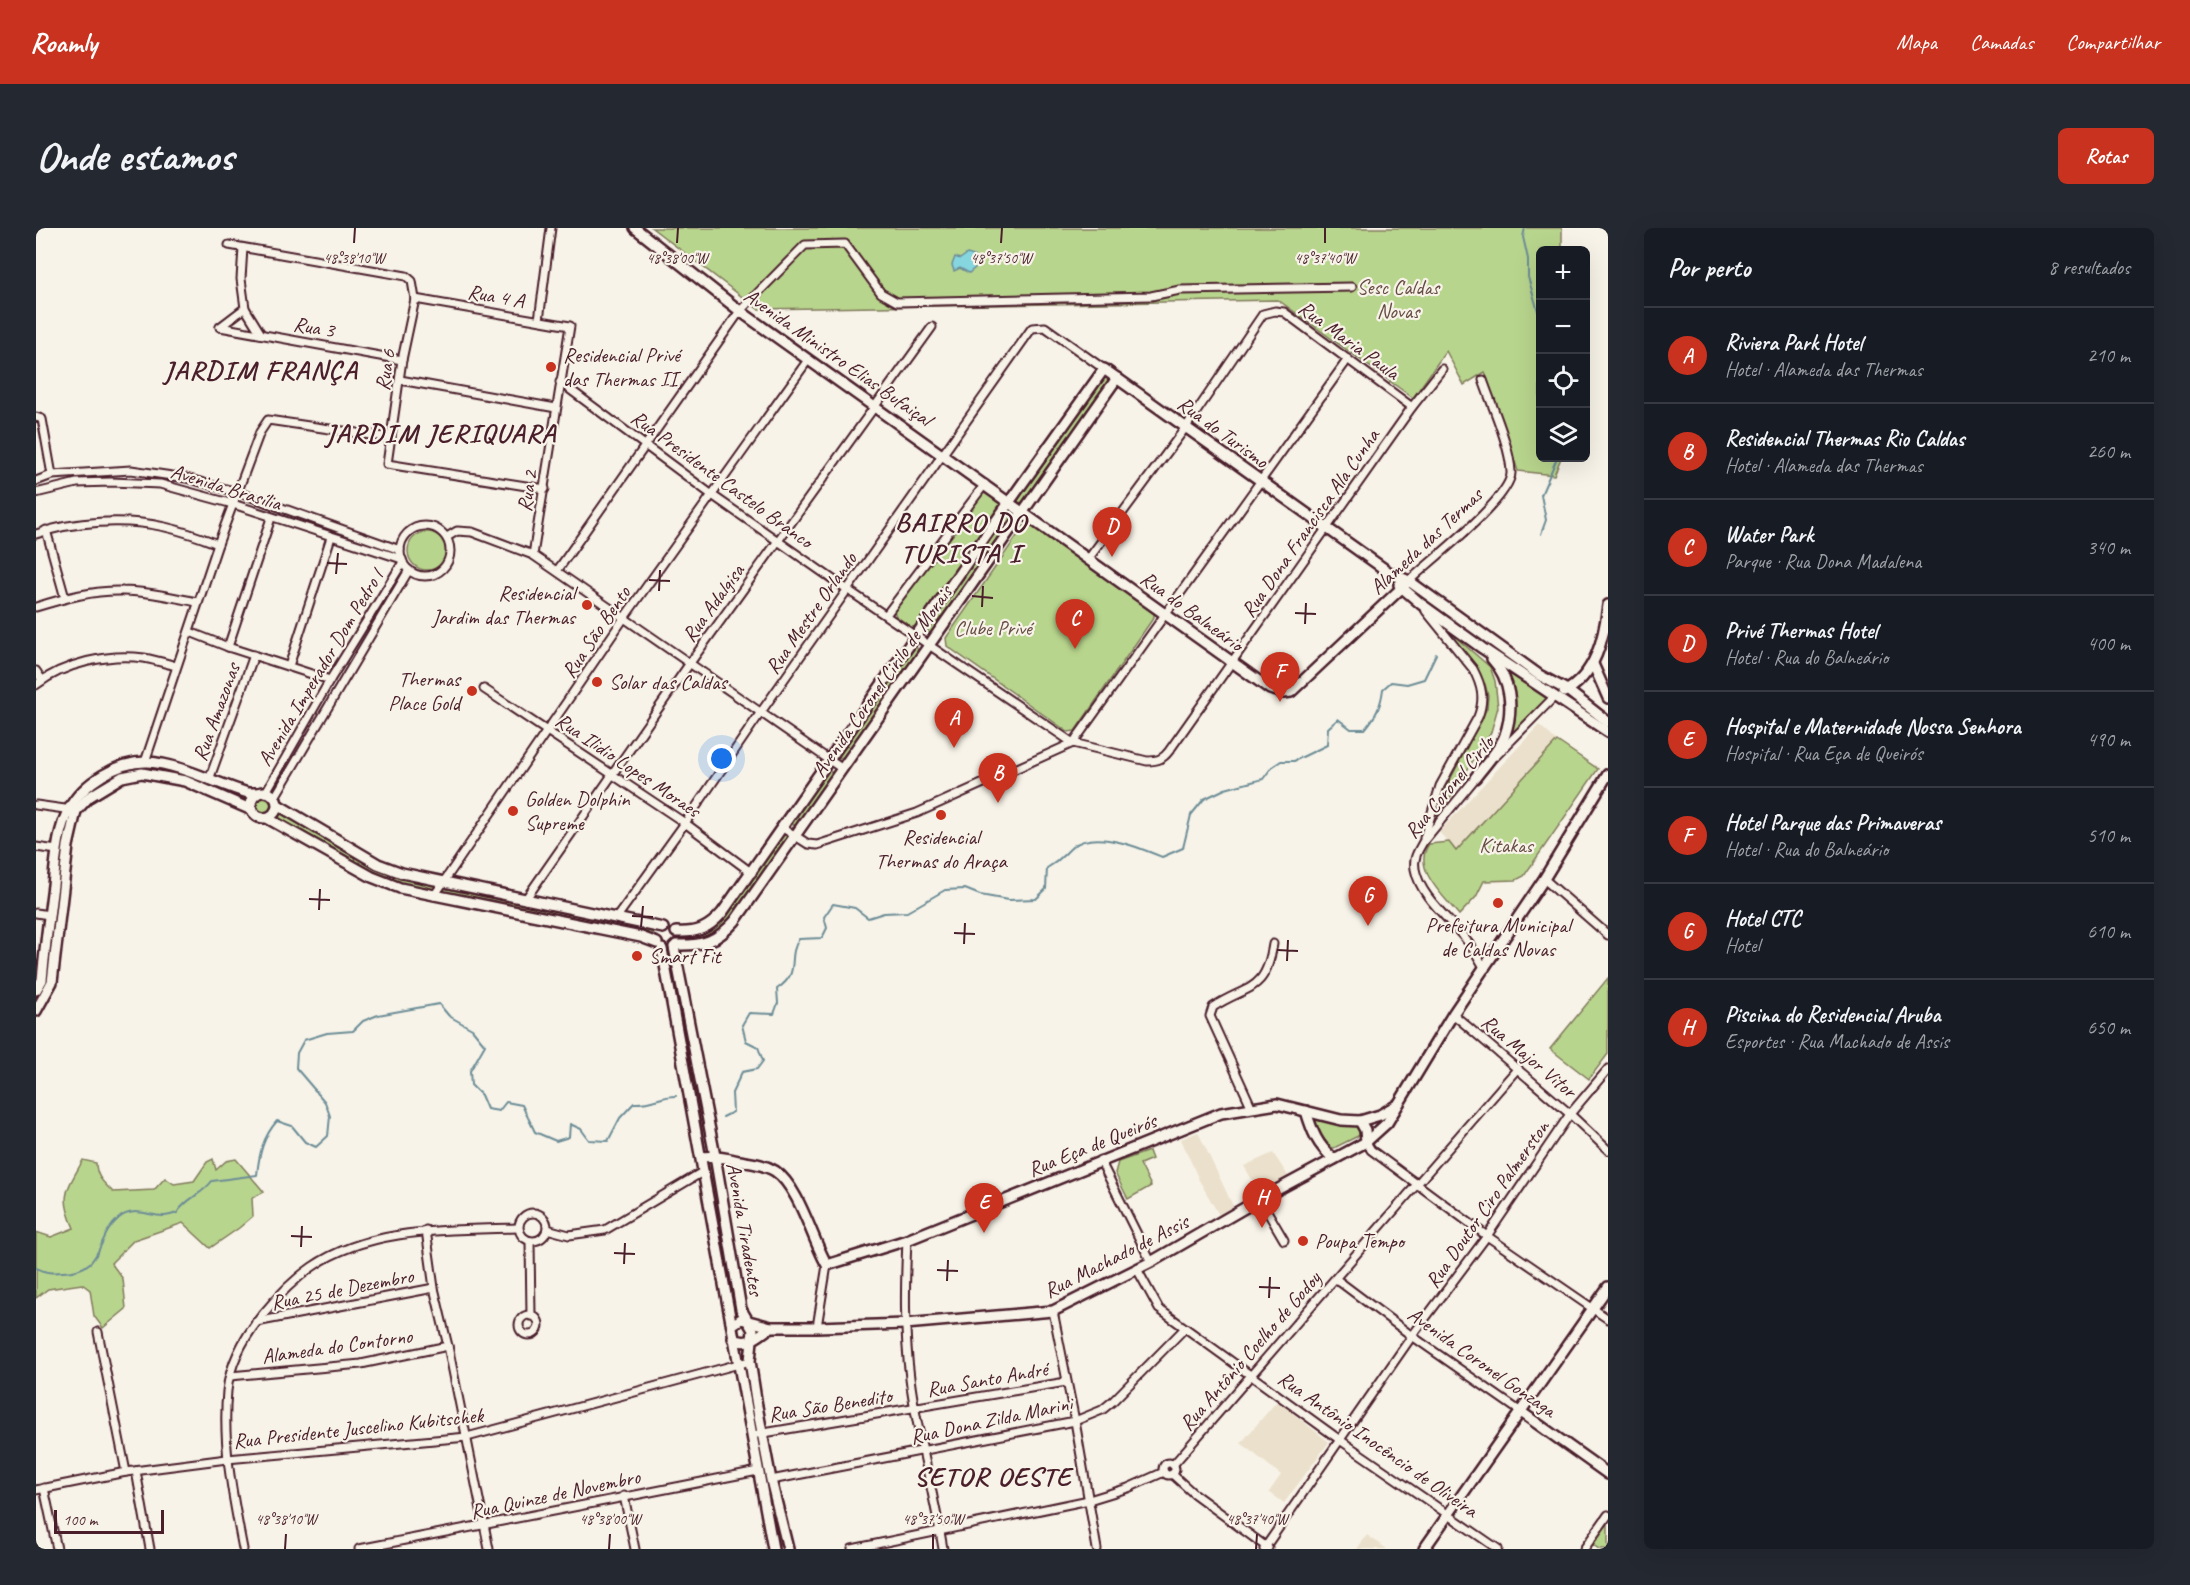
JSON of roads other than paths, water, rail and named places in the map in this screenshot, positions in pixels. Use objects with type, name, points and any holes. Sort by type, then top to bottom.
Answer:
[{"type":"main road","name":"Avenida Ministro Elias Bufaiçal","points":[[635,228],[740,311],[1023,511]]},
{"type":"main road","name":"Rua do Turismo","points":[[1104,369],[1405,584],[1539,675],[1567,690],[1608,722]]},
{"type":"main road","name":"Avenida Coronel Cirilo de Morais","points":[[693,932],[713,924],[752,873],[1104,369]]},
{"type":"main road","name":"Avenida Coronel Cirilo de Morais","points":[[675,946],[696,946],[719,936],[735,921],[1117,378]]},
{"type":"main road","name":"Rua do Balneário","points":[[1023,511],[1231,662],[1270,689],[1284,693]]},
{"type":"main road","name":"Rua do Turismo","points":[[1405,584],[1421,604],[1482,648],[1608,732]]},
{"type":"main road","name":"Alameda das Termas","points":[[1284,693],[1292,692],[1299,686],[1405,584]]},
{"type":"main road","points":[[1555,696],[1577,684],[1593,664],[1601,642],[1608,605]]},
{"type":"main road","points":[[1475,778],[1506,734],[1511,702],[1505,676],[1482,648]]},
{"type":"main road","points":[[1593,664],[1608,699]]},
{"type":"main road","points":[[36,990],[62,828],[85,788],[119,768],[145,762],[173,767],[248,793],[269,796],[390,870],[525,900],[670,928],[676,932],[693,932],[696,946]]},
{"type":"main road","points":[[36,1011],[52,982],[72,811],[105,786],[122,777],[142,773],[185,782],[252,810],[258,816],[267,818],[372,877],[400,888],[640,938],[668,950],[675,946],[678,938],[676,932]]},
{"type":"main road","name":"Rua Machado de Assis","points":[[746,1320],[771,1327],[816,1327],[904,1324],[1053,1311],[1151,1262],[1260,1199],[1366,1142],[1387,1123],[1453,1014],[1544,879],[1608,774]]},
{"type":"main road","points":[[252,810],[251,802],[269,796]]},
{"type":"main road","points":[[267,818],[275,813],[269,796]]},
{"type":"main road","points":[[660,946],[656,936],[663,928]]},
{"type":"main road","name":"Avenida Tiradentes","points":[[660,946],[702,1157],[773,1549]]},
{"type":"main road","name":"Avenida Tiradentes","points":[[675,946],[741,1309],[753,1330],[750,1361],[771,1480],[788,1549]]},
{"type":"main road","name":"Rua Eça de Queirós","points":[[827,1265],[907,1240],[1221,1113],[1251,1106],[1277,1104],[1341,1120],[1360,1121],[1380,1115],[1399,1104]]},
{"type":"main road","points":[[1306,1111],[1312,1134],[1323,1150],[1334,1160]]},
{"type":"main road","points":[[1360,1121],[1365,1130],[1366,1142]]},
{"type":"main road","points":[[702,1157],[715,1156],[764,1165],[780,1175],[802,1210],[827,1265]]},
{"type":"main road","points":[[1424,1549],[1608,1287]]},
{"type":"main road","points":[[732,1325],[738,1320],[746,1320]]},
{"type":"main road","points":[[733,1338],[744,1342],[751,1340],[771,1327]]},
{"type":"main road","name":"Avenida Coronel Gonzaga","points":[[1521,1412],[1608,1474]]},
{"type":"street","points":[[538,321],[551,228]]},
{"type":"street","points":[[557,571],[740,311],[805,245],[845,244],[881,293],[897,302],[1151,296],[1180,290],[1352,287]]},
{"type":"street","points":[[229,245],[243,248],[241,279],[245,308],[261,334]]},
{"type":"street","name":"Rua 6","points":[[243,248],[406,276],[412,281],[415,299],[402,360],[387,464],[545,489]]},
{"type":"street","name":"Rua 4 A","points":[[415,299],[570,326]]},
{"type":"street","name":"Rua 3","points":[[245,308],[220,327],[402,360]]},
{"type":"street","name":"Rua Maria Paula","points":[[1186,427],[1263,314],[1275,311],[1284,312],[1412,407]]},
{"type":"street","name":"Rua 2","points":[[533,555],[570,326]]},
{"type":"street","name":"Rua Adalgisa","points":[[525,900],[690,663],[932,327]]},
{"type":"street","name":"Rua do Turismo","points":[[1032,328],[1045,327],[1104,369]]},
{"type":"street","name":"Rua Mestre Orlando","points":[[617,917],[1032,328]]},
{"type":"street","points":[[783,828],[808,844],[817,845],[917,813],[1073,743],[1348,359]]},
{"type":"street","name":"Rua São Bento","points":[[434,896],[624,618],[808,360]]},
{"type":"street","name":"Rua Dona Francisca Ala Cunha","points":[[1073,743],[1147,761],[1163,758],[1412,407],[1442,369]]},
{"type":"street","points":[[400,380],[556,408]]},
{"type":"street","name":"Alameda das Termas","points":[[1405,584],[1494,505],[1508,487],[1512,474],[1508,454],[1483,380]]},
{"type":"street","name":"Rua Presidente Castelo Branco","points":[[561,382],[712,495],[1073,743]]},
{"type":"street","points":[[36,417],[42,419],[52,475]]},
{"type":"street","points":[[145,762],[218,544],[260,432],[268,420],[391,438]]},
{"type":"street","points":[[1089,558],[1186,427]]},
{"type":"street","name":"Avenida Brasília","points":[[36,481],[52,475],[131,470],[186,478],[237,492],[400,550]]},
{"type":"street","name":"Avenida Brasília","points":[[36,493],[77,483],[160,484],[233,504],[402,561]]},
{"type":"street","points":[[886,615],[985,484]]},
{"type":"street","points":[[228,647],[271,518]]},
{"type":"street","points":[[36,534],[46,530],[86,524],[123,522],[162,526],[218,544]]},
{"type":"street","points":[[419,527],[435,528],[447,537],[449,560],[439,572],[424,576],[409,570],[402,561],[400,550],[406,535],[419,527]]},
{"type":"street","points":[[46,530],[65,598]]},
{"type":"street","points":[[447,537],[457,531],[472,532],[533,555],[841,768]]},
{"type":"street","points":[[289,666],[331,537]]},
{"type":"street","name":"Avenida Imperador Dom Pedro l","points":[[269,796],[330,680],[402,561]]},
{"type":"street","name":"Avenida Imperador Dom Pedro l","points":[[269,796],[409,570]]},
{"type":"street","points":[[36,607],[90,593],[125,591],[198,602]]},
{"type":"street","points":[[1421,604],[1473,669],[1479,679],[1483,696],[1483,705],[1478,717],[1440,786],[1423,842]]},
{"type":"street","points":[[189,632],[330,680]]},
{"type":"street","name":"Rua Amazonas","points":[[209,780],[254,655]]},
{"type":"street","points":[[36,671],[39,683],[73,665],[107,658],[142,658],[176,666]]},
{"type":"street","name":"Rua Ilidio Lopes Moraes","points":[[484,689],[685,823],[752,873]]},
{"type":"street","name":"Rua Coronel Cirilo","points":[[1485,969],[1468,942],[1426,893],[1419,880],[1415,862],[1416,854],[1423,842],[1475,778],[1555,696]]},
{"type":"street","points":[[36,805],[72,811]]},
{"type":"street","points":[[36,847],[57,850]]},
{"type":"street","points":[[1544,879],[1608,934]]},
{"type":"street","points":[[36,913],[49,915]]},
{"type":"street","points":[[1251,1106],[1210,1016],[1212,1007],[1247,990],[1265,976],[1273,944]]},
{"type":"street","name":"Rua Major Vitor","points":[[1453,1014],[1518,1068],[1608,1150]]},
{"type":"street","name":"Rua Antônio Coelho de Godoy","points":[[852,1549],[1089,1500],[1128,1488],[1164,1472],[1165,1465],[1173,1465],[1518,1068]]},
{"type":"street","name":"Rua Doutor Ciro Palmerston","points":[[1267,1548],[1412,1336],[1487,1236],[1570,1114],[1608,1069]]},
{"type":"street","points":[[1366,1142],[1371,1150],[1487,1236],[1608,1319]]},
{"type":"street","points":[[1100,1160],[1151,1262]]},
{"type":"street","points":[[547,1228],[568,1235],[605,1230],[704,1171]]},
{"type":"street","points":[[1260,1199],[1284,1240]]},
{"type":"street","points":[[533,1213],[545,1220],[547,1228],[543,1237],[530,1241],[522,1236],[518,1228],[521,1219],[533,1213]]},
{"type":"street","points":[[243,1549],[226,1459],[226,1406],[230,1376],[242,1346],[256,1322],[276,1298],[313,1266],[360,1245],[426,1230],[518,1228]]},
{"type":"street","points":[[426,1230],[434,1288],[489,1549]]},
{"type":"street","points":[[907,1240],[904,1324],[914,1408],[943,1549]]},
{"type":"street","points":[[530,1241],[531,1316]]},
{"type":"street","points":[[816,1327],[827,1265]]},
{"type":"street","name":"Rua Antônio Inocêncio de Oliveira","points":[[1137,1269],[1159,1309],[1340,1440],[1498,1549]]},
{"type":"street","name":"Avenida Coronel Gonzaga","points":[[1336,1279],[1412,1336],[1521,1412]]},
{"type":"street","name":"Rua 25 de Dezembro","points":[[256,1322],[434,1288]]},
{"type":"street","points":[[1053,1311],[1097,1549]]},
{"type":"street","name":"Rua Dona Zilda Marini","points":[[771,1480],[1075,1421],[1102,1410],[1113,1401],[1185,1328]]},
{"type":"street","points":[[98,1332],[126,1472]]},
{"type":"street","name":"Alameda do Contorno","points":[[230,1376],[361,1364],[448,1346]]},
{"type":"street","name":"Rua Presidente Juscelino Kubitschek","points":[[36,1490],[126,1472],[226,1459],[467,1437],[750,1361]]},
{"type":"street","name":"Rua Santo André","points":[[914,1408],[1066,1382]]},
{"type":"street","name":"Rua São Benedito","points":[[751,1435],[914,1408]]},
{"type":"street","points":[[1172,1474],[1175,1469],[1173,1465]]},
{"type":"street","points":[[136,1471],[150,1549]]},
{"type":"street","name":"Rua Quinze de Novembro","points":[[359,1549],[758,1471]]},
{"type":"street","points":[[1164,1472],[1168,1475],[1172,1474],[1193,1493],[1267,1548]]},
{"type":"street","points":[[44,1488],[57,1549]]},
{"type":"street","points":[[624,1496],[635,1549]]},
{"type":"street","points":[[1584,1549],[1608,1515]]},
{"type":"water","points":[[967,254],[974,256],[976,267],[969,273],[960,268],[954,271],[952,265],[955,257],[960,259]]},
{"type":"waterway","points":[[1525,228],[1523,237],[1528,259],[1528,277],[1536,304]]},
{"type":"waterway","points":[[1541,534],[1546,520],[1541,495],[1555,462]]},
{"type":"waterway","points":[[723,1117],[733,1112],[732,1093],[742,1072],[757,1069],[763,1061],[758,1047],[746,1041],[742,1025],[749,1013],[774,1014],[778,1003],[777,989],[785,983],[792,971],[795,946],[799,939],[822,938],[827,928],[824,917],[833,904],[855,908],[868,918],[884,913],[907,912],[945,890],[965,889],[980,895],[1008,900],[1036,899],[1046,889],[1047,868],[1072,847],[1092,840],[1117,842],[1162,857],[1183,848],[1191,815],[1204,799],[1225,789],[1263,779],[1272,767],[1281,761],[1294,761],[1327,745],[1328,728],[1338,719],[1351,729],[1365,729],[1377,710],[1383,689],[1391,682],[1407,684],[1424,679],[1436,654]]},
{"type":"waterway","points":[[36,1268],[52,1272],[77,1270],[93,1260],[111,1226],[124,1214],[135,1212],[163,1216],[177,1213],[212,1181],[257,1175],[263,1146],[268,1133],[277,1121],[292,1126],[305,1142],[316,1147],[328,1136],[330,1116],[325,1102],[296,1068],[297,1053],[304,1040],[327,1033],[353,1031],[363,1021],[378,1015],[439,1004],[449,1016],[472,1029],[485,1045],[470,1071],[471,1085],[481,1095],[487,1109],[499,1111],[506,1102],[522,1105],[535,1132],[556,1141],[569,1137],[570,1124],[581,1129],[589,1140],[608,1141],[620,1118],[634,1103],[676,1096]]},
{"type":"place","name":"Residencial Privé das Thermas II","points":[[551,367]]},
{"type":"place","name":"Privé Thermas Hotel","points":[[1112,557]]},
{"type":"place","name":"Residencial Jardim das Thermas","points":[[587,605]]},
{"type":"place","name":"Water Park","points":[[1075,649]]},
{"type":"place","name":"Solar das Caldas","points":[[597,682]]},
{"type":"place","name":"Thermas Place Gold","points":[[472,691]]},
{"type":"place","name":"Hotel Parque das Primaveras","points":[[1280,702]]},
{"type":"place","name":"Riviera Park Hotel","points":[[954,748]]},
{"type":"place","name":"Residencial Thermas Rio Caldas","points":[[998,803]]},
{"type":"place","name":"Golden Dolphin Supreme","points":[[513,811]]},
{"type":"place","name":"Residencial Thermas do Araça","points":[[941,815]]},
{"type":"place","name":"Prefeitura Municipal de Caldas Novas","points":[[1498,903]]},
{"type":"place","name":"Hotel CTC","points":[[1368,926]]},
{"type":"place","name":"Smart Fit","points":[[637,956]]},
{"type":"place","name":"Piscina do Residencial Aruba","points":[[1262,1228]]},
{"type":"place","name":"Hospital e Maternidade Nossa Senhora","points":[[984,1233]]},
{"type":"place","name":"Poupa Tempo","points":[[1303,1241]]},
{"type":"district","name":"JARDIM FRANÇA","points":[[261,370]]},
{"type":"district","name":"JARDIM JERIQUARA","points":[[441,433]]},
{"type":"district","name":"BAIRRO DO TURISTA I","points":[[961,538]]},
{"type":"district","name":"SETOR OESTE","points":[[993,1476]]},
{"type":"park label","name":"Sesc Caldas Novas","points":[[1398,299]]},
{"type":"park label","name":"Clube Privé","points":[[993,628]]},
{"type":"park label","name":"Kitakas","points":[[1506,845]]}]
